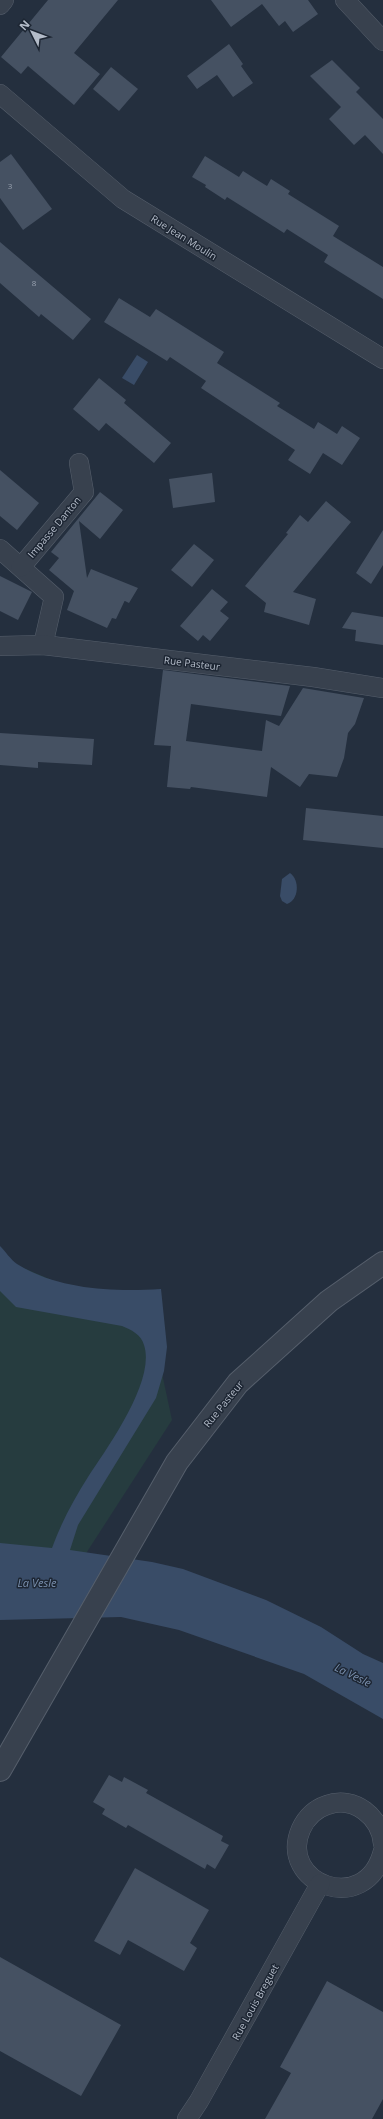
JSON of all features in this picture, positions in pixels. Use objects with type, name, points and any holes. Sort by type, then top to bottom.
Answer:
[{"type":"street","points":[[0,5],[4,0]]},
{"type":"street","points":[[345,0],[383,41]]},
{"type":"street","name":"Rue Jean Moulin","points":[[0,94],[123,199],[383,359]]},
{"type":"street","name":"Impasse Danton","points":[[21,567],[84,492],[79,463]]},
{"type":"street","points":[[0,549],[54,596],[43,645]]},
{"type":"street","name":"Rue Pasteur","points":[[0,646],[43,645],[305,676],[383,688]]},
{"type":"street","name":"Rue Pasteur","points":[[0,1770],[177,1462],[238,1383],[329,1302],[383,1263]]},
{"type":"street","points":[[383,1844],[382,1836],[377,1823],[368,1812],[356,1805],[342,1802],[328,1804],[315,1811],[305,1821],[297,1849],[301,1863],[308,1875],[320,1884],[333,1888],[347,1888],[361,1884],[372,1875],[380,1863],[383,1852]]},
{"type":"street","name":"Rue Louis Breguet","points":[[187,2119],[203,2095],[320,1884]]},
{"type":"green space","points":[[0,1258],[151,1322],[172,1420],[56,1600],[0,1600]]},
{"type":"water","points":[[137,355],[148,362],[134,385],[122,378]]},
{"type":"water","points":[[290,873],[295,880],[297,890],[294,898],[287,904],[282,901],[280,896],[282,879]]},
{"type":"water","name":"La Vesle","points":[[0,1246],[17,1264],[33,1273],[69,1284],[106,1289],[161,1289],[167,1347],[164,1371],[156,1398],[78,1525],[70,1550],[152,1562],[183,1569],[266,1600],[321,1627],[363,1654],[383,1663],[383,1719],[304,1674],[179,1630],[121,1617],[0,1620],[0,1543],[52,1548],[59,1529],[73,1503],[128,1414],[137,1395],[143,1377],[146,1360],[144,1345],[141,1338],[129,1329],[122,1326],[16,1307],[0,1291]]},
{"type":"building","points":[[48,0],[118,0],[74,53],[100,74],[74,105],[28,66],[21,74],[1,57]]},
{"type":"building","points":[[211,0],[308,0],[318,14],[293,32],[285,21],[279,26],[262,4],[231,27]]},
{"type":"building","points":[[229,44],[243,64],[241,66],[253,83],[233,97],[217,75],[197,89],[187,76]]},
{"type":"building","points":[[332,60],[360,88],[356,92],[383,119],[383,154],[365,135],[354,145],[329,119],[341,107],[310,76]]},
{"type":"building","points":[[111,67],[138,89],[119,111],[93,89]]},
{"type":"building","points":[[11,154],[52,209],[23,230],[0,198],[0,162]]},
{"type":"building","points":[[205,156],[239,177],[243,171],[267,186],[271,179],[290,191],[288,194],[339,226],[333,236],[383,267],[383,299],[324,262],[328,255],[287,229],[284,233],[227,197],[225,200],[205,187],[206,185],[192,177]]},
{"type":"building","points":[[0,242],[91,319],[73,340],[41,314],[39,317],[0,283]]},
{"type":"building","points":[[119,298],[150,317],[156,309],[224,352],[217,363],[280,403],[277,406],[314,429],[318,422],[337,434],[342,426],[360,438],[342,465],[323,453],[310,474],[288,460],[295,450],[201,388],[206,381],[170,357],[167,361],[104,322]]},
{"type":"building","points":[[99,378],[126,400],[124,403],[171,443],[154,463],[106,423],[99,431],[73,409]]},
{"type":"building","points":[[0,470],[39,503],[17,530],[0,516]]},
{"type":"building","points":[[212,473],[215,502],[173,508],[169,479]]},
{"type":"building","points":[[100,492],[123,510],[100,539],[79,521],[87,578],[91,569],[138,588],[129,603],[125,601],[116,619],[112,618],[107,628],[67,610],[74,591],[49,570],[59,558],[51,552]]},
{"type":"building","points":[[326,501],[351,522],[293,592],[316,599],[309,625],[264,612],[266,603],[245,586],[288,534],[286,533],[300,515],[308,522]]},
{"type":"building","points":[[383,530],[383,565],[371,584],[356,573]]},
{"type":"building","points":[[194,544],[214,560],[192,587],[171,570]]},
{"type":"building","points":[[0,576],[32,592],[18,620],[0,611]]},
{"type":"building","points":[[212,589],[228,602],[220,611],[229,618],[210,641],[203,635],[198,641],[180,626]]},
{"type":"building","points":[[352,612],[383,617],[383,645],[355,641],[356,630],[342,628]]},
{"type":"building","points":[[163,670],[290,686],[281,716],[191,704],[186,741],[262,751],[266,720],[279,726],[303,688],[364,698],[355,724],[348,733],[344,758],[337,777],[309,774],[300,787],[271,767],[267,797],[191,787],[190,789],[167,787],[171,746],[154,745]]},
{"type":"building","points":[[0,733],[94,739],[92,765],[38,762],[38,768],[0,765]]},
{"type":"building","points":[[306,808],[383,816],[383,848],[303,840]]},
{"type":"building","points":[[109,1775],[122,1782],[124,1777],[148,1790],[146,1793],[223,1836],[221,1841],[229,1845],[215,1869],[207,1864],[205,1869],[128,1825],[126,1828],[102,1814],[105,1809],[93,1802]]},
{"type":"building","points":[[135,1868],[209,1910],[190,1943],[197,1948],[184,1971],[128,1940],[120,1955],[94,1941]]},
{"type":"building","points":[[0,1957],[121,2025],[81,2096],[0,2051]]},
{"type":"building","points":[[327,1981],[383,2012],[383,2099],[372,2119],[265,2119],[291,2073],[280,2067]]}]
